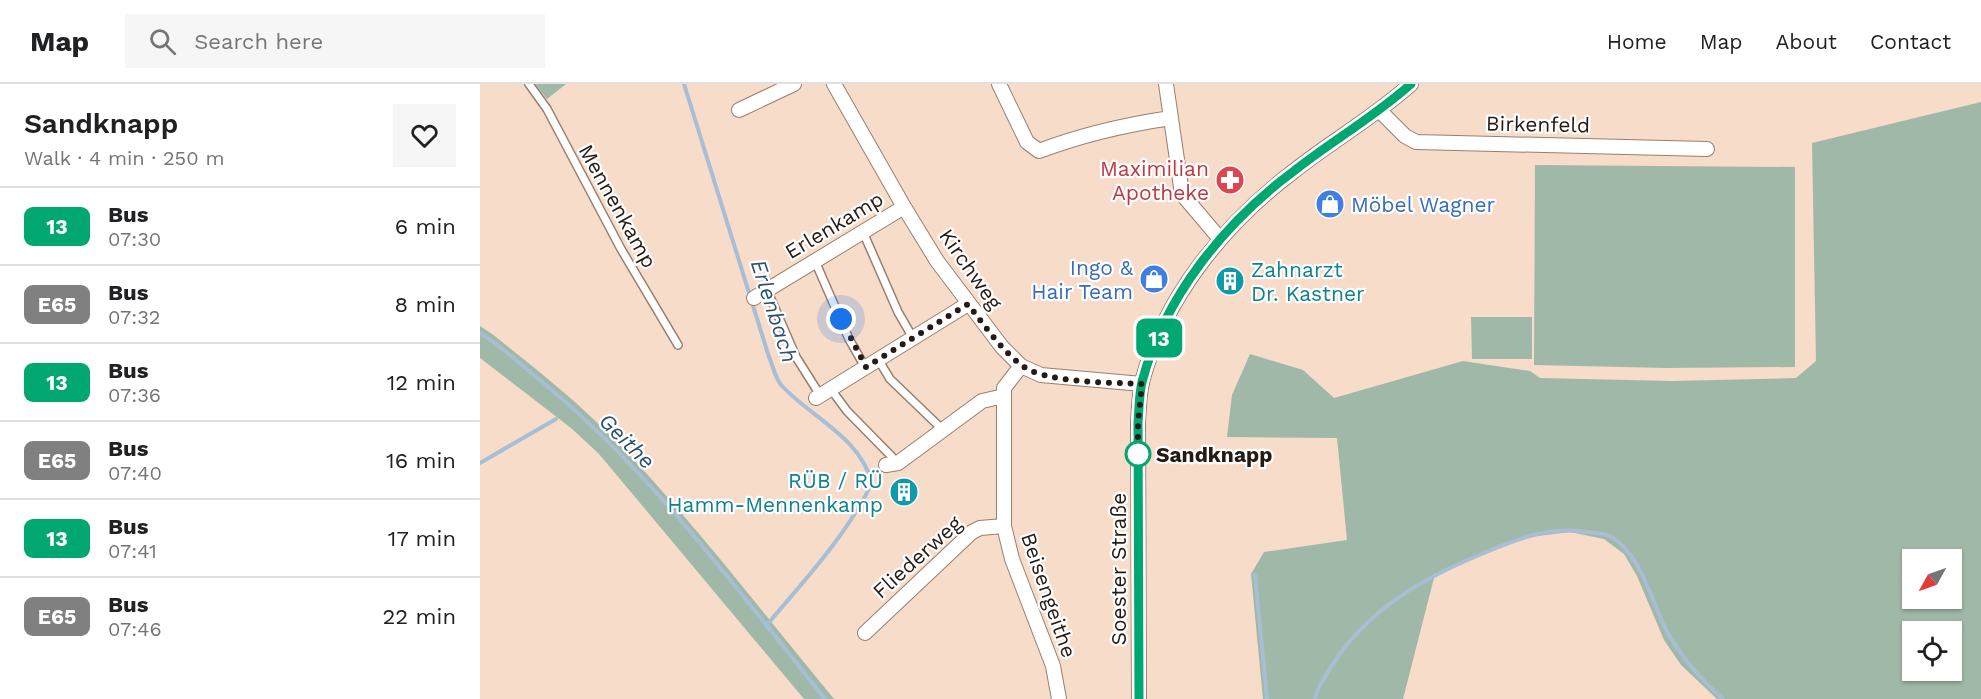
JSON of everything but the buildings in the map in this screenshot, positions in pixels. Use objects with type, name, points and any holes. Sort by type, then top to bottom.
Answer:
[{"type":"street","points":[[740,110],[794,84]]},
{"type":"street","name":"Kirchweg","points":[[834,84],[937,261],[1002,347],[1021,366],[1041,375],[1142,384]]},
{"type":"street","points":[[999,84],[1027,142],[1039,151],[1079,136],[1125,124],[1171,117]]},
{"type":"street","points":[[1166,84],[1182,194],[1220,239]]},
{"type":"street","name":"Soester Straße","points":[[1139,699],[1138,423],[1142,384],[1151,356],[1186,284],[1220,239],[1281,180],[1380,111],[1411,84]]},
{"type":"street","name":"Birkenfeld","points":[[1380,111],[1405,136],[1416,142],[1707,149]]},
{"type":"street","name":"Erlenkamp","points":[[754,298],[904,207]]},
{"type":"street","points":[[822,394],[968,304]]},
{"type":"street","name":"Beisengeithe","points":[[1021,366],[1004,388],[1004,526],[1011,559],[1053,666],[1059,699]]},
{"type":"street","points":[[892,464],[943,430],[982,400],[1004,396]]},
{"type":"street","name":"Fliederweg","points":[[865,633],[972,532],[980,528],[1004,526]]},
{"type":"lane","name":"Mennenkamp","points":[[529,84],[547,109],[621,249],[678,345]]},
{"type":"lane","points":[[863,232],[898,312],[913,338]]},
{"type":"lane","points":[[815,260],[849,339],[866,367]]},
{"type":"lane","points":[[767,291],[796,357],[822,394],[847,411],[892,464]]},
{"type":"lane","points":[[878,359],[890,379],[943,430]]},
{"type":"green space","points":[[535,84],[566,84],[547,99]]},
{"type":"green space","points":[[1981,102],[1981,699],[1717,699],[1681,665],[1664,640],[1637,576],[1624,554],[1604,539],[1570,532],[1523,538],[1434,578],[1403,699],[1263,699],[1251,574],[1264,552],[1347,540],[1337,438],[1227,437],[1232,395],[1250,354],[1303,370],[1334,398],[1463,361],[1530,371],[1540,378],[1672,381],[1796,378],[1816,361],[1812,143]]},
{"type":"green space","points":[[1535,165],[1795,167],[1795,367],[1666,368],[1534,365]]},
{"type":"green space","points":[[1471,317],[1532,317],[1532,359],[1472,359]]},
{"type":"green space","points":[[480,326],[556,386],[616,441],[700,535],[834,699],[804,699],[599,454],[571,428],[480,358]]},
{"type":"waterway","name":"Erlenbach","points":[[684,84],[778,380],[794,397],[834,429],[857,453],[872,483],[837,539],[766,626]]},
{"type":"waterway","name":"Geithe","points":[[480,333],[504,350],[581,416],[656,492],[725,573],[825,699]]},
{"type":"waterway","points":[[480,463],[556,419]]},
{"type":"waterway","points":[[1315,699],[1322,682],[1345,646],[1362,628],[1399,597],[1441,572],[1511,542],[1535,534],[1561,531],[1608,535],[1622,545],[1639,568],[1675,646],[1694,670],[1723,699]]},
{"type":"waterway","points":[[1255,575],[1267,699]]},
{"type":"bus line","name":"13","points":[[1139,699],[1138,423],[1142,384],[1151,356],[1186,284],[1220,239],[1281,180],[1380,111],[1411,84]]},
{"type":"place","name":"Maximilian Apotheke","points":[[1230,180]]},
{"type":"place","name":"Möbel Wagner","points":[[1330,204]]},
{"type":"place","name":"Ingo & Hair Team","points":[[1154,279]]},
{"type":"place","name":"Zahnarzt Dr. Kastner","points":[[1230,281]]},
{"type":"place","name":"Sandknapp","points":[[1138,454]]},
{"type":"place","name":"RÜB / RÜ Hamm-Mennenkamp","points":[[904,492]]},
{"type":"route","points":[[841,319],[849,339],[866,367],[968,304],[1002,347],[1021,366],[1041,375],[1142,384],[1138,454]]}]
